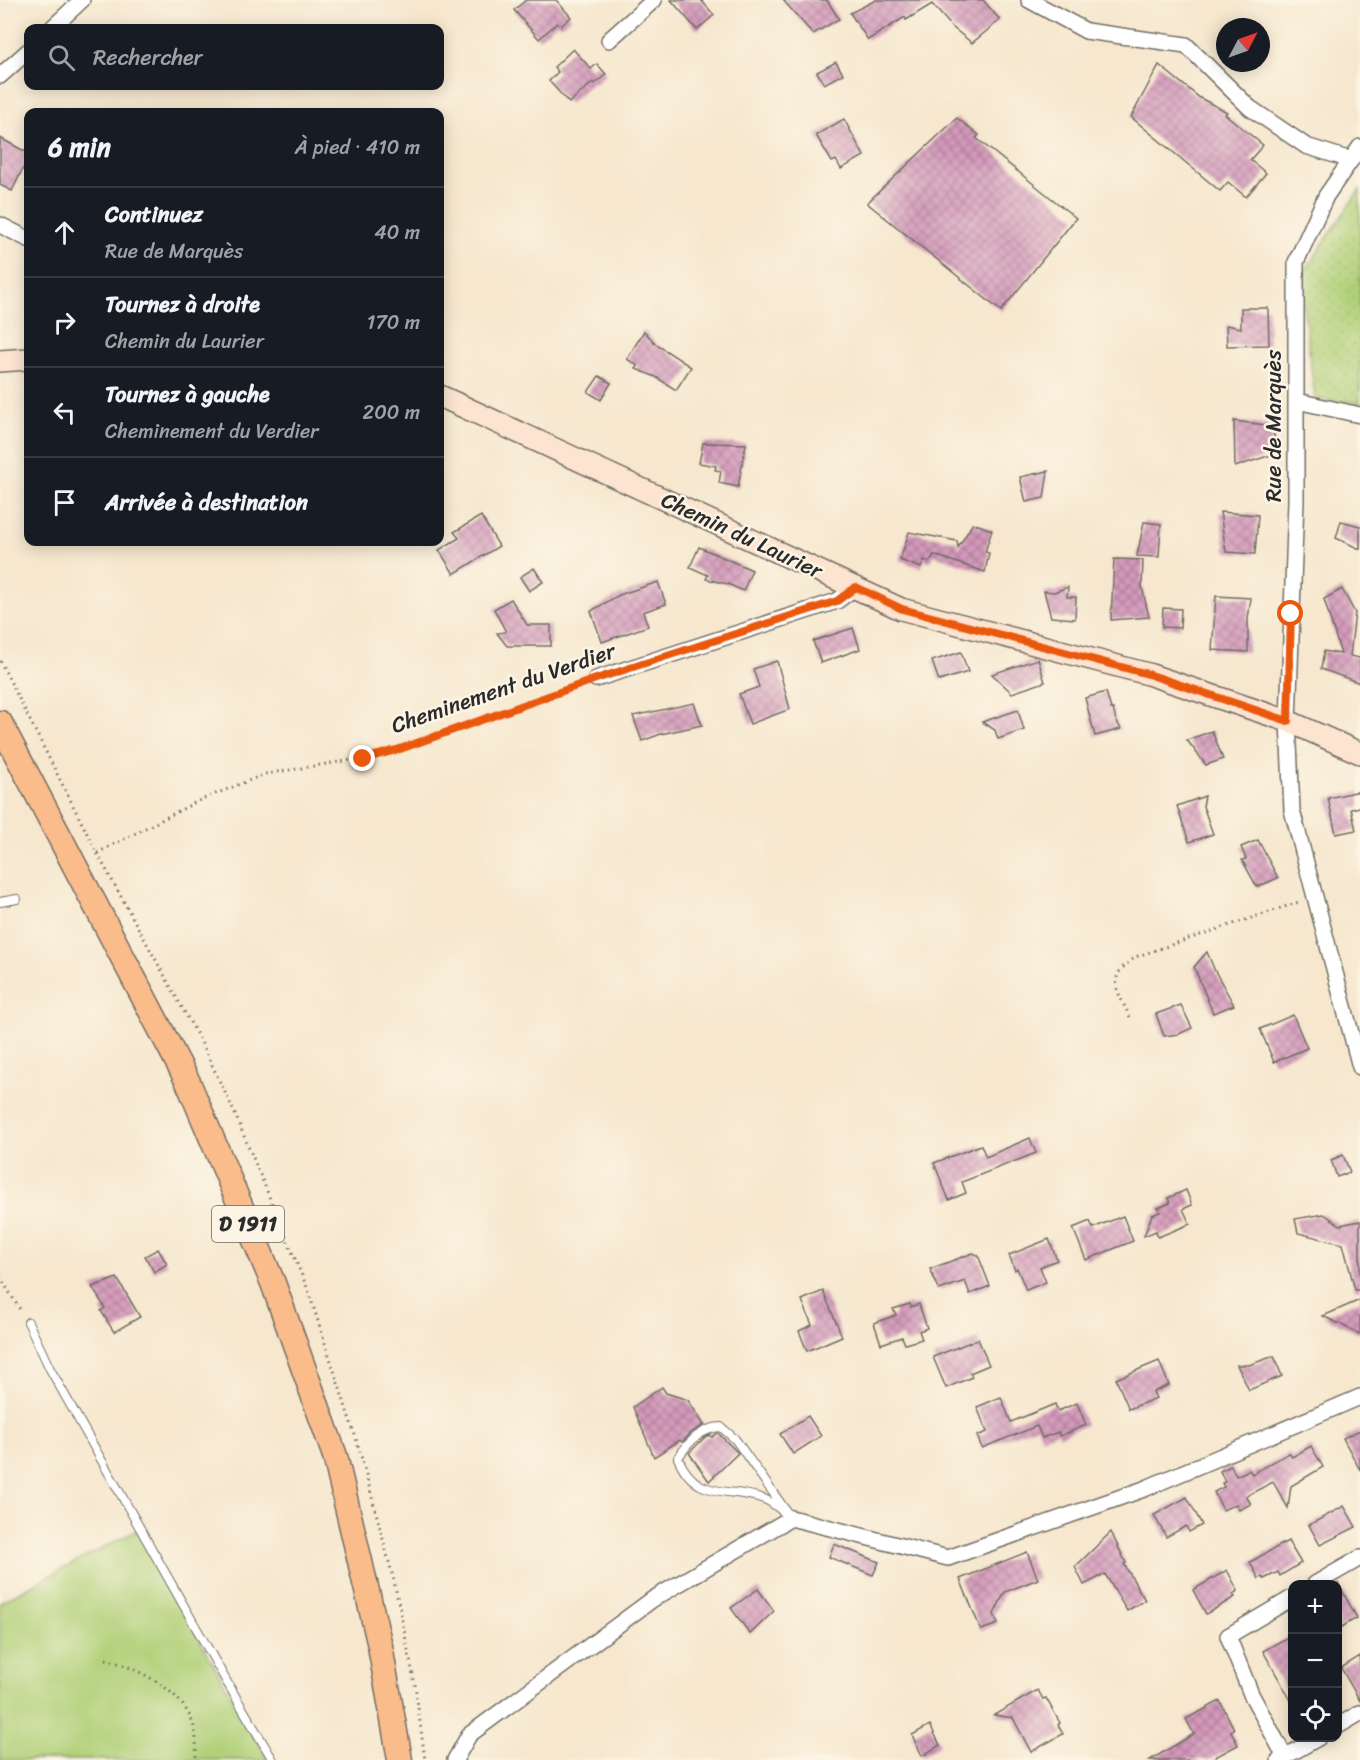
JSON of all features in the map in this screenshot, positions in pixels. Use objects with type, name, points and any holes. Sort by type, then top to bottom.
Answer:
[{"type":"main road","name":"D 1911","points":[[0,723],[188,1083],[273,1283],[335,1456],[380,1646],[400,1760]]},
{"type":"street","points":[[56,24],[82,0]]},
{"type":"street","points":[[609,40],[654,0]]},
{"type":"street","points":[[1029,0],[1086,31],[1186,45],[1250,108],[1306,146],[1356,153]]},
{"type":"street","points":[[0,76],[24,55]]},
{"type":"street","name":"Rue de Marquès","points":[[1356,153],[1326,196],[1296,262],[1296,501],[1288,721],[1292,810],[1360,1067]]},
{"type":"street","points":[[0,225],[24,236]]},
{"type":"street","points":[[0,361],[24,359]]},
{"type":"street","name":"Chemin du Laurier","points":[[444,398],[902,609],[1148,674],[1288,721],[1360,753]]},
{"type":"street","points":[[1296,401],[1360,414]]},
{"type":"street","name":"Cheminement du Verdier","points":[[596,679],[837,601],[856,587]]},
{"type":"street","points":[[455,1760],[469,1735],[652,1599],[791,1518],[948,1558],[1144,1489],[1360,1398]]},
{"type":"street","points":[[1322,1580],[1360,1558]]},
{"type":"street","points":[[1288,1601],[1228,1636],[1251,1694],[1282,1758],[1309,1742]]},
{"type":"street","points":[[1342,1724],[1360,1713]]},
{"type":"lane","points":[[0,902],[17,899]]},
{"type":"lane","points":[[28,1322],[56,1378],[273,1760]]},
{"type":"lane","points":[[721,1427],[735,1439],[791,1518],[765,1499],[700,1486],[683,1470],[678,1458],[682,1451],[700,1433],[721,1427]]},
{"type":"path","name":"Cheminement du Verdier","points":[[98,854],[198,801],[265,774],[363,759],[400,749],[596,679]]},
{"type":"path","points":[[1130,1017],[1116,988],[1117,974],[1138,956],[1315,896]]},
{"type":"path","points":[[0,1277],[28,1322]]},
{"type":"path","points":[[106,1659],[127,1665],[165,1688],[178,1699],[190,1717],[196,1733],[196,1760]]},
{"type":"green space","points":[[1360,189],[1360,403],[1315,399],[1300,278]]},
{"type":"green space","points":[[137,1530],[268,1760],[0,1760],[0,1602]]},
{"type":"building","points":[[526,0],[556,0],[571,17],[561,26],[557,23],[539,39],[514,10]]},
{"type":"building","points":[[671,0],[701,0],[714,15],[697,30]]},
{"type":"building","points":[[783,0],[827,0],[839,19],[813,34]]},
{"type":"building","points":[[876,0],[983,0],[1000,20],[972,43],[952,27],[932,4],[906,20],[905,17],[868,40],[850,13]]},
{"type":"building","points":[[573,49],[591,69],[597,64],[606,74],[569,103],[549,81],[558,72],[554,67]]},
{"type":"building","points":[[836,62],[843,74],[824,84],[817,72]]},
{"type":"building","points":[[1159,65],[1200,98],[1227,112],[1225,114],[1263,145],[1250,160],[1266,173],[1246,197],[1228,182],[1220,191],[1131,117]]},
{"type":"building","points":[[957,118],[979,135],[976,138],[1076,218],[1001,311],[867,203]]},
{"type":"building","points":[[844,119],[864,156],[841,169],[836,160],[832,162],[816,135]]},
{"type":"building","points":[[0,138],[24,151],[24,166],[12,191],[0,185]]},
{"type":"building","points":[[1241,308],[1268,308],[1269,345],[1227,346],[1226,325],[1241,328]]},
{"type":"building","points":[[644,331],[657,345],[691,367],[676,390],[656,377],[636,369],[638,366],[627,359]]},
{"type":"building","points":[[599,376],[611,383],[601,400],[588,392]]},
{"type":"building","points":[[1234,421],[1274,426],[1274,454],[1235,467]]},
{"type":"building","points":[[703,443],[746,444],[738,487],[719,483],[721,471],[715,470],[716,466],[699,463]]},
{"type":"building","points":[[1048,471],[1044,498],[1026,502],[1020,477]]},
{"type":"building","points":[[1220,512],[1258,515],[1255,554],[1226,552]]},
{"type":"building","points":[[481,516],[499,546],[454,574],[439,550],[459,538],[454,532]]},
{"type":"building","points":[[1341,521],[1360,526],[1360,549],[1336,538]]},
{"type":"building","points":[[1144,522],[1161,524],[1159,557],[1137,556]]},
{"type":"building","points":[[973,523],[992,530],[985,552],[989,553],[985,572],[934,555],[929,562],[924,560],[921,568],[900,560],[909,532],[957,541],[958,548]]},
{"type":"building","points":[[699,547],[752,570],[743,591],[728,584],[706,579],[708,575],[690,567]]},
{"type":"building","points":[[1114,559],[1143,560],[1142,587],[1149,617],[1111,620]]},
{"type":"building","points":[[534,568],[543,582],[529,591],[520,577]]},
{"type":"building","points":[[658,582],[666,604],[643,612],[648,626],[602,642],[591,611],[619,595]]},
{"type":"building","points":[[1068,587],[1067,597],[1076,597],[1075,619],[1051,617],[1044,591],[1054,592]]},
{"type":"building","points":[[1342,589],[1355,613],[1350,656],[1360,658],[1360,683],[1321,669],[1324,651],[1341,654],[1324,599]]},
{"type":"building","points":[[1216,596],[1251,598],[1248,619],[1248,652],[1212,650]]},
{"type":"building","points":[[511,599],[527,625],[551,625],[551,646],[507,646],[497,633],[506,632],[494,609]]},
{"type":"building","points":[[1163,608],[1181,609],[1180,628],[1162,627]]},
{"type":"building","points":[[853,628],[860,649],[821,663],[813,641]]},
{"type":"building","points":[[961,652],[968,672],[939,681],[932,661]]},
{"type":"building","points":[[1038,659],[1045,682],[1012,693],[992,674]]},
{"type":"building","points":[[777,661],[790,709],[750,724],[739,694],[759,687],[753,669]]},
{"type":"building","points":[[1106,692],[1121,729],[1095,736],[1085,698]]},
{"type":"building","points":[[694,703],[702,725],[661,734],[642,741],[633,716]]},
{"type":"building","points":[[1018,710],[1024,730],[998,739],[995,730],[982,722]]},
{"type":"building","points":[[1212,731],[1223,759],[1206,765],[1187,740]]},
{"type":"building","points":[[1360,791],[1360,807],[1351,809],[1356,830],[1336,834],[1328,798]]},
{"type":"building","points":[[1205,796],[1203,806],[1213,834],[1189,842],[1177,806]]},
{"type":"building","points":[[1258,840],[1278,878],[1257,887],[1242,860],[1246,859],[1241,847]]},
{"type":"building","points":[[1207,952],[1234,1005],[1213,1013],[1194,967]]},
{"type":"building","points":[[1181,1005],[1192,1028],[1179,1034],[1164,1036],[1156,1014]]},
{"type":"building","points":[[1293,1015],[1307,1048],[1274,1062],[1260,1029]]},
{"type":"building","points":[[1030,1138],[1036,1153],[962,1182],[966,1193],[949,1200],[934,1163],[981,1145],[986,1157]]},
{"type":"building","points":[[1343,1155],[1350,1172],[1337,1177],[1331,1160]]},
{"type":"building","points":[[1186,1190],[1192,1205],[1183,1209],[1190,1224],[1158,1237],[1156,1231],[1144,1236],[1152,1215],[1160,1212],[1158,1208],[1170,1203],[1168,1198]]},
{"type":"building","points":[[1324,1214],[1340,1225],[1360,1221],[1360,1290],[1355,1290],[1343,1244],[1298,1233],[1295,1219]]},
{"type":"building","points":[[1123,1216],[1133,1241],[1086,1260],[1073,1228],[1090,1221],[1093,1228]]},
{"type":"building","points":[[1049,1239],[1057,1260],[1040,1267],[1046,1282],[1026,1290],[1009,1255]]},
{"type":"building","points":[[158,1249],[167,1264],[154,1272],[145,1256]]},
{"type":"building","points":[[973,1253],[978,1255],[990,1286],[970,1294],[965,1281],[939,1290],[930,1269]]},
{"type":"building","points":[[117,1278],[140,1317],[114,1332],[101,1311],[105,1308],[92,1287]]},
{"type":"building","points":[[823,1291],[842,1336],[807,1351],[799,1331],[812,1325],[802,1300]]},
{"type":"building","points":[[1360,1300],[1360,1334],[1323,1316]]},
{"type":"building","points":[[910,1304],[911,1307],[919,1304],[927,1328],[919,1331],[922,1339],[905,1344],[902,1337],[881,1344],[874,1323],[896,1315],[893,1309]]},
{"type":"building","points":[[978,1339],[989,1365],[970,1373],[972,1377],[946,1388],[933,1357]]},
{"type":"building","points":[[1274,1356],[1282,1376],[1249,1390],[1237,1365],[1249,1365]]},
{"type":"building","points":[[1159,1361],[1169,1385],[1153,1392],[1156,1398],[1129,1409],[1116,1379]]},
{"type":"building","points":[[662,1387],[666,1393],[688,1400],[704,1425],[682,1442],[680,1440],[654,1457],[633,1407]]},
{"type":"building","points":[[1001,1397],[1011,1422],[1055,1404],[1058,1411],[1077,1403],[1086,1425],[1060,1436],[1058,1432],[1042,1438],[1037,1426],[982,1448],[977,1436],[987,1432],[977,1407]]},
{"type":"building","points":[[808,1416],[821,1436],[793,1454],[780,1434]]},
{"type":"building","points":[[1360,1430],[1360,1470],[1343,1438]]},
{"type":"building","points":[[718,1433],[738,1453],[709,1481],[689,1453],[704,1438]]},
{"type":"building","points":[[1311,1446],[1323,1467],[1291,1486],[1288,1508],[1273,1482],[1246,1496],[1251,1504],[1239,1510],[1236,1504],[1223,1510],[1214,1492],[1224,1487],[1222,1483],[1225,1482],[1220,1471],[1231,1466],[1236,1476],[1249,1470],[1252,1474],[1289,1453],[1292,1457]]},
{"type":"building","points":[[1187,1497],[1202,1525],[1189,1532],[1186,1526],[1166,1537],[1154,1515]]},
{"type":"building","points":[[1344,1506],[1356,1527],[1320,1545],[1309,1525]]},
{"type":"building","points":[[1111,1532],[1126,1563],[1124,1564],[1145,1600],[1127,1611],[1105,1574],[1084,1585],[1075,1567]]},
{"type":"building","points":[[1288,1541],[1301,1563],[1280,1576],[1278,1572],[1259,1579],[1250,1562]]},
{"type":"building","points":[[834,1544],[879,1562],[873,1575],[829,1557]]},
{"type":"building","points":[[1027,1552],[1038,1579],[1005,1592],[994,1614],[998,1624],[981,1630],[960,1579]]},
{"type":"building","points":[[1227,1570],[1238,1591],[1233,1594],[1235,1597],[1206,1614],[1193,1590]]},
{"type":"building","points":[[758,1589],[774,1611],[750,1634],[731,1608]]},
{"type":"building","points":[[1342,1590],[1357,1618],[1342,1627]]},
{"type":"building","points":[[1288,1637],[1288,1695],[1263,1651]]},
{"type":"building","points":[[1360,1656],[1360,1701],[1342,1670],[1342,1667]]},
{"type":"building","points":[[1038,1690],[1043,1699],[1046,1698],[1060,1723],[1058,1725],[1063,1734],[1031,1752],[1013,1718],[994,1715]]},
{"type":"building","points":[[1220,1701],[1234,1729],[1231,1731],[1238,1745],[1210,1760],[1150,1760],[1194,1734],[1186,1719]]},
{"type":"building","points":[[930,1725],[940,1745],[922,1756],[912,1735]]},
{"type":"route","points":[[363,759],[400,749],[596,679],[837,601],[856,587],[902,609],[1148,674],[1288,721],[1291,614]]}]
